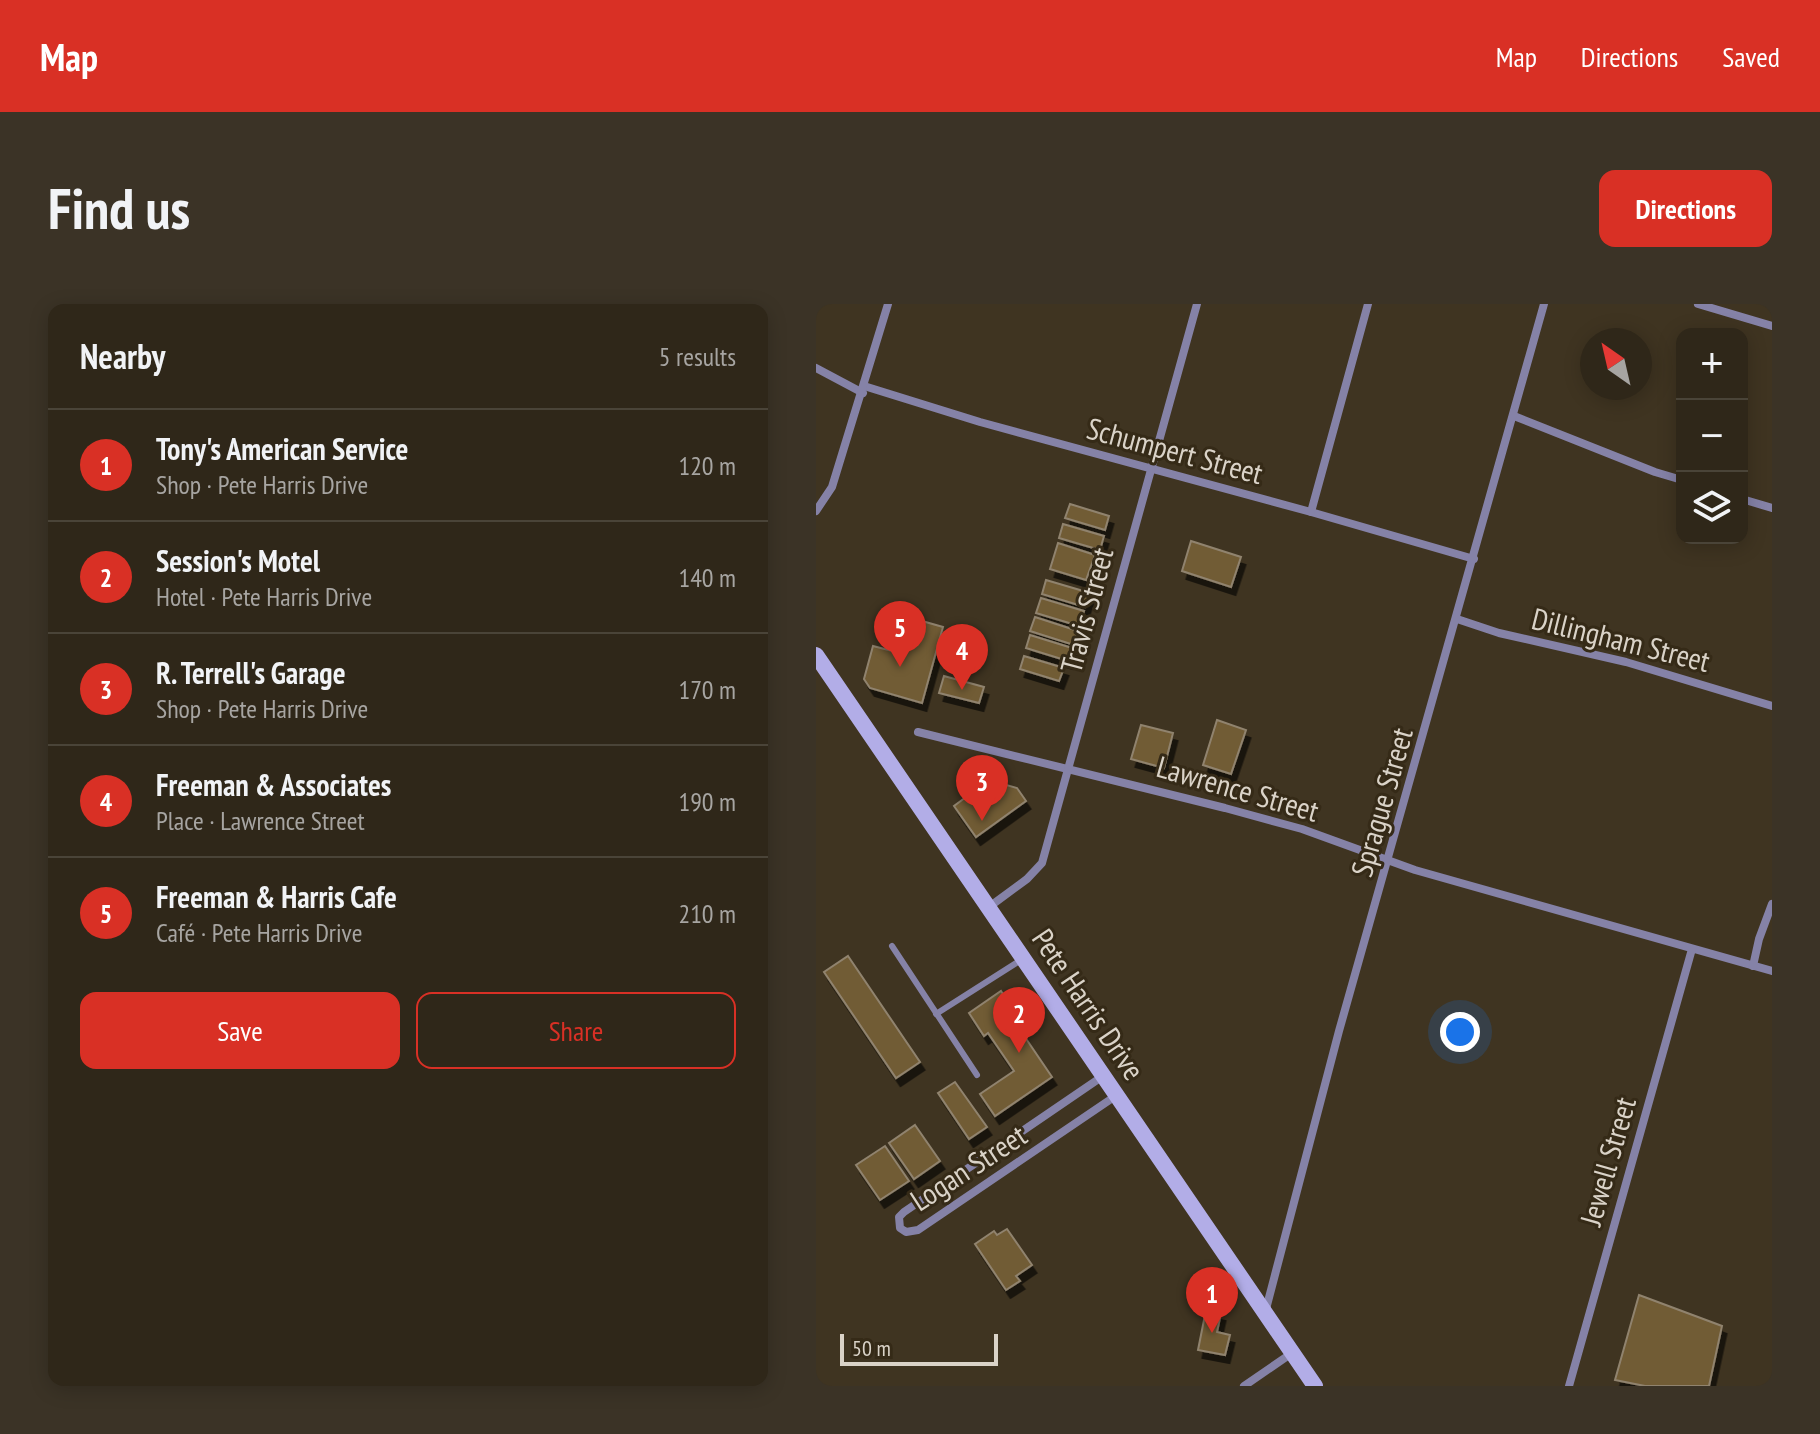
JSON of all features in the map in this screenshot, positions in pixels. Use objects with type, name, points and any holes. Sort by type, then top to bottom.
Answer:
[{"type":"main road","name":"Pete Harris Drive","points":[[816,655],[1315,1386]]},
{"type":"street","points":[[816,511],[832,487],[888,304]]},
{"type":"street","name":"Travis Street","points":[[989,907],[1027,879],[1042,863],[1197,304]]},
{"type":"street","points":[[1311,512],[1368,304]]},
{"type":"street","name":"Sprague Street","points":[[1265,1313],[1301,1169],[1544,304]]},
{"type":"street","points":[[1698,304],[1772,326]]},
{"type":"street","name":"Schumpert Street","points":[[816,368],[864,389],[1474,559]]},
{"type":"street","points":[[1514,416],[1676,478]]},
{"type":"street","points":[[1748,501],[1772,508]]},
{"type":"street","name":"Dillingham Street","points":[[1457,619],[1499,633],[1626,662],[1772,706]]},
{"type":"street","name":"Lawrence Street","points":[[918,732],[1302,829],[1389,860],[1772,971]]},
{"type":"street","points":[[1753,966],[1772,904]]},
{"type":"street","name":"Jewell Street","points":[[1569,1386],[1692,949]]},
{"type":"street","name":"Logan Street","points":[[1104,1076],[904,1212],[899,1217],[900,1228],[906,1232],[918,1230],[1117,1095]]},
{"type":"street","points":[[1244,1386],[1292,1353]]},
{"type":"lane","points":[[892,946],[977,1075]]},
{"type":"lane","points":[[936,1014],[1024,958]]},
{"type":"building","points":[[1070,504],[1109,516],[1105,530],[1065,518]]},
{"type":"building","points":[[1063,524],[1104,536],[1100,550],[1059,538]]},
{"type":"building","points":[[1191,541],[1241,557],[1231,587],[1182,571]]},
{"type":"building","points":[[1058,543],[1095,555],[1086,580],[1050,569]]},
{"type":"building","points":[[1046,580],[1090,593],[1085,607],[1042,594]]},
{"type":"building","points":[[1041,598],[1084,611],[1079,626],[1036,613]]},
{"type":"building","points":[[1035,617],[1078,631],[1074,645],[1030,631]]},
{"type":"building","points":[[915,619],[943,627],[922,703],[870,688],[864,679],[873,646],[904,654]]},
{"type":"building","points":[[1030,635],[1072,648],[1068,661],[1026,648]]},
{"type":"building","points":[[1024,656],[1064,668],[1059,681],[1020,669]]},
{"type":"building","points":[[944,676],[984,687],[979,703],[939,693]]},
{"type":"building","points":[[1217,720],[1246,730],[1231,774],[1203,765]]},
{"type":"building","points":[[1141,725],[1173,733],[1164,768],[1131,759]]},
{"type":"building","points":[[989,780],[1017,788],[1026,801],[976,837],[954,806]]},
{"type":"building","points":[[848,956],[920,1062],[896,1078],[824,972]]},
{"type":"building","points":[[1001,991],[1017,1015],[1012,1018],[1052,1077],[995,1116],[980,1094],[1014,1071],[988,1033],[984,1036],[969,1013]]},
{"type":"building","points":[[955,1082],[987,1127],[969,1139],[938,1093]]},
{"type":"building","points":[[915,1125],[940,1161],[914,1179],[889,1143]]},
{"type":"building","points":[[885,1146],[909,1181],[880,1200],[856,1165]]},
{"type":"building","points":[[1007,1229],[1032,1265],[1016,1276],[1020,1281],[1006,1290],[975,1244],[994,1231],[997,1235]]},
{"type":"building","points":[[1639,1295],[1722,1326],[1709,1386],[1645,1386],[1615,1380]]},
{"type":"building","points":[[1206,1310],[1221,1313],[1217,1332],[1230,1335],[1225,1355],[1198,1350]]},
{"type":"place","name":"Freeman & Harris Cafe","points":[[900,667]]},
{"type":"place","name":"Freeman & Associates","points":[[962,690]]},
{"type":"place","name":"R. Terrell's Garage","points":[[982,821]]},
{"type":"place","name":"Session's Motel","points":[[1019,1053]]},
{"type":"place","name":"Tony's American Service","points":[[1212,1333]]}]
